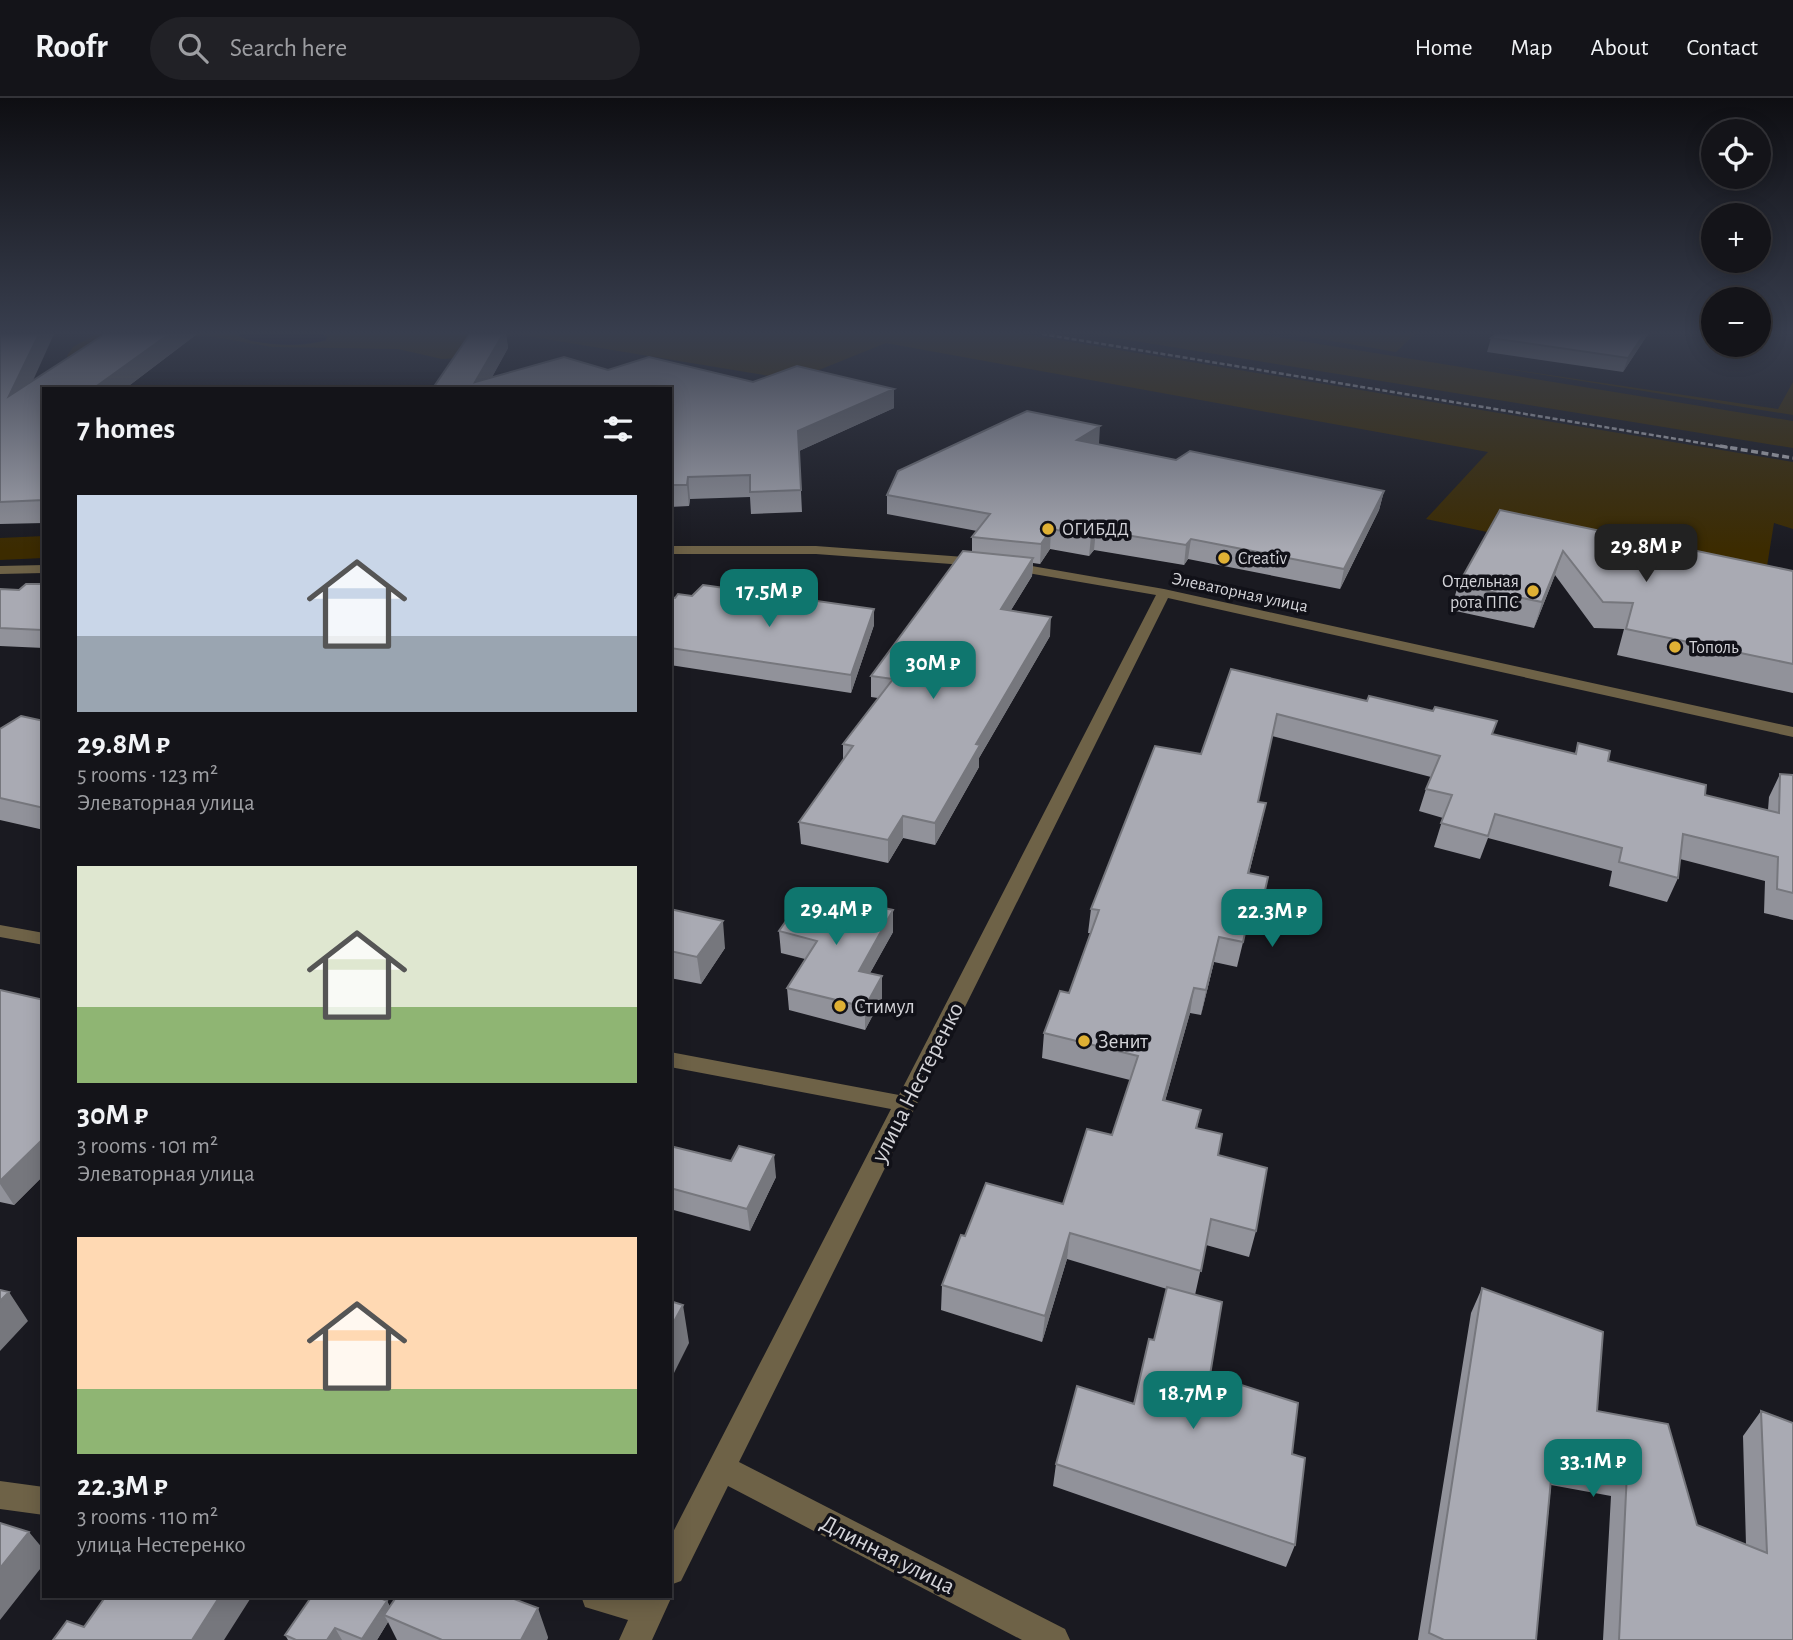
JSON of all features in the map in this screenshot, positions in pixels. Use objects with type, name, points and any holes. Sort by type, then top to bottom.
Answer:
[{"type":"street","name":"Элеваторная улица","points":[[672,550],[816,550],[933,557],[1045,571],[1164,593],[1793,732]]},
{"type":"street","points":[[0,570],[42,569]]},
{"type":"street","name":"улица Нестеренко","points":[[672,1566],[1164,593]]},
{"type":"street","points":[[0,931],[42,939]]},
{"type":"street","points":[[672,1059],[906,1104]]},
{"type":"street","name":"Длинная улица","points":[[722,1468],[1054,1640]]},
{"type":"street","points":[[0,1495],[42,1501]]},
{"type":"street","points":[[613,1598],[654,1603],[635,1640]]},
{"type":"shaded area","points":[[1234,406],[1456,406],[1793,462],[1793,529],[1774,523],[1763,591],[1426,519],[1488,452]]},
{"type":"shaded area","points":[[1534,406],[1701,406],[1793,421],[1793,448]]},
{"type":"shaded area","points":[[1737,406],[1778,409],[1780,406],[1793,406],[1793,415]]},
{"type":"shaded area","points":[[42,536],[42,558],[0,560],[0,538]]},
{"type":"building","points":[[0,406],[42,406],[42,500],[0,502]]},
{"type":"building","points":[[672,406],[855,406],[798,431],[801,490],[750,492],[750,475],[688,477],[687,485],[672,485]]},
{"type":"building","points":[[1027,411],[1100,426],[1077,440],[1176,460],[1190,451],[1384,491],[1344,569],[1191,539],[1186,545],[1096,530],[1091,536],[1051,529],[1041,544],[972,537],[990,514],[887,495],[898,471]]},
{"type":"building","points":[[1500,510],[1793,571],[1793,664],[1626,629],[1633,603],[1603,602],[1563,551],[1542,602],[1458,585]]},
{"type":"building","points":[[963,551],[1033,558],[1001,609],[1051,617],[976,744],[980,745],[935,823],[903,816],[888,840],[799,822],[853,746],[843,744],[893,679],[871,676]]},
{"type":"building","points":[[26,584],[42,584],[42,630],[0,628],[0,589],[19,590]]},
{"type":"building","points":[[703,585],[874,609],[851,675],[672,648],[672,597],[678,594],[692,596]]},
{"type":"building","points":[[1231,669],[1367,701],[1369,696],[1433,711],[1435,707],[1497,721],[1492,734],[1576,754],[1578,743],[1610,751],[1608,761],[1706,785],[1705,795],[1779,813],[1780,774],[1793,775],[1793,893],[1777,889],[1778,857],[1683,834],[1678,878],[1619,862],[1622,848],[1495,814],[1488,836],[1441,823],[1452,795],[1426,789],[1440,756],[1277,714],[1258,802],[1266,803],[1248,873],[1268,877],[1261,908],[1251,906],[1243,942],[1219,937],[1206,990],[1194,988],[1163,1100],[1201,1110],[1196,1128],[1222,1134],[1218,1155],[1267,1168],[1256,1231],[1211,1219],[1201,1271],[1070,1233],[1045,1316],[942,1285],[961,1235],[965,1236],[986,1183],[1063,1204],[1087,1129],[1112,1135],[1138,1056],[1044,1033],[1060,991],[1069,993],[1099,910],[1091,909],[1155,746],[1201,754]]},
{"type":"building","points":[[21,716],[42,721],[42,808],[0,798],[0,729]]},
{"type":"building","points":[[807,891],[893,910],[859,971],[882,976],[865,1007],[787,988],[817,941],[779,931]]},
{"type":"building","points":[[672,909],[723,921],[697,957],[672,951]]},
{"type":"building","points":[[0,990],[42,1000],[42,1140],[0,1181]]},
{"type":"building","points":[[672,1146],[731,1161],[739,1146],[774,1155],[747,1209],[672,1189]]},
{"type":"building","points":[[1167,1287],[1222,1302],[1210,1375],[1298,1403],[1292,1454],[1305,1458],[1295,1545],[1056,1464],[1077,1386],[1134,1404],[1149,1339],[1154,1340]]},
{"type":"building","points":[[1482,1288],[1603,1332],[1597,1411],[1668,1424],[1697,1525],[1767,1553],[1761,1411],[1793,1423],[1793,1640],[1619,1640],[1627,1472],[1553,1458],[1536,1640],[1444,1640],[1429,1633]]},
{"type":"building","points":[[0,1290],[9,1292],[0,1301]]},
{"type":"building","points":[[672,1302],[683,1305],[672,1325]]},
{"type":"building","points":[[0,1523],[29,1532],[0,1568]]},
{"type":"building","points":[[105,1598],[219,1598],[192,1640],[53,1640],[67,1621],[84,1627]]},
{"type":"building","points":[[311,1598],[380,1598],[387,1601],[362,1639],[335,1628],[327,1640],[296,1640],[285,1635]]},
{"type":"building","points":[[396,1598],[511,1598],[538,1608],[521,1640],[442,1640],[384,1615]]},
{"type":"railway","points":[[1477,406],[1731,448]]},
{"type":"railway","points":[[1720,446],[1793,458]]},
{"type":"place","name":"ОГИБДД","points":[[1048,529]]},
{"type":"place","name":"Creativ","points":[[1224,558]]},
{"type":"place","name":"Отдельная рота ППС","points":[[1533,591]]},
{"type":"place","name":"Тополь","points":[[1675,647]]},
{"type":"place","name":"Стимул","points":[[840,1006]]},
{"type":"place","name":"Зенит","points":[[1084,1041]]}]
